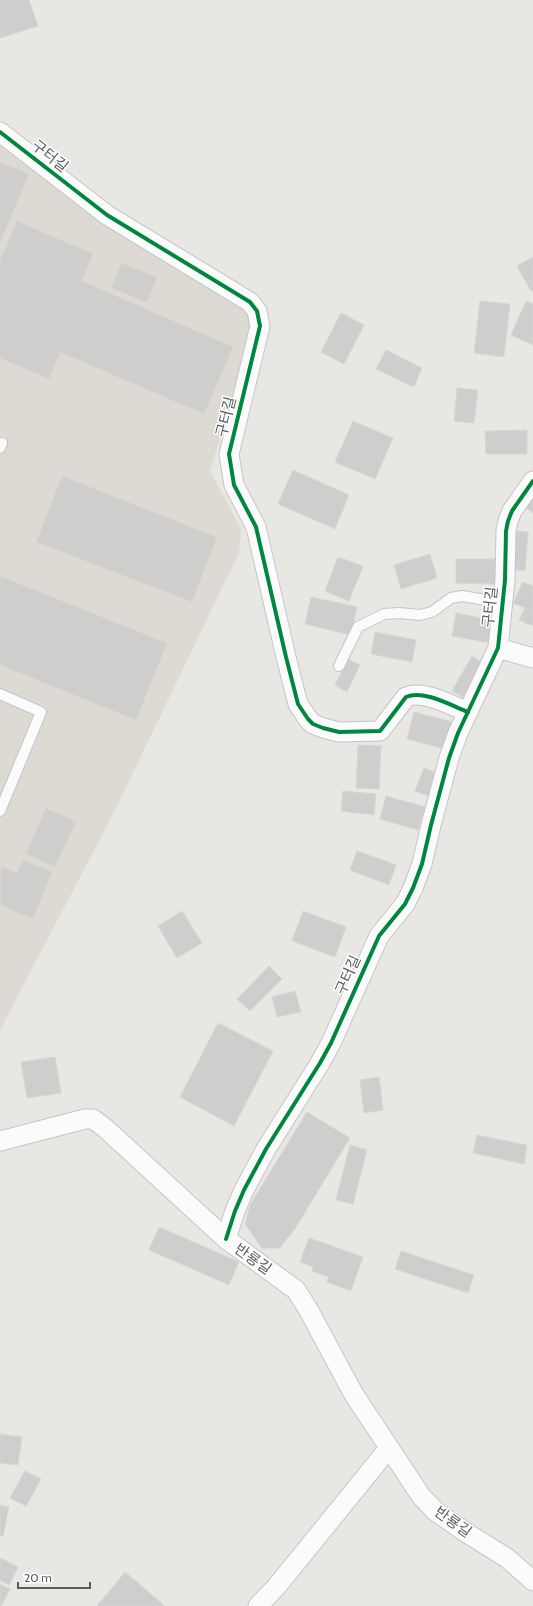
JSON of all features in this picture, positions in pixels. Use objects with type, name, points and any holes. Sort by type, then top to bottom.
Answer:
[{"type":"street","name":"구터길","points":[[0,132],[107,215],[250,302],[258,311],[260,326],[229,454],[234,485],[256,527],[298,704],[308,719],[318,726],[339,732],[380,731],[406,697],[413,694],[422,694],[468,712]]},
{"type":"street","name":"구터길","points":[[226,1239],[235,1211],[244,1190],[266,1149],[331,1043],[379,936],[405,904],[413,888],[422,864],[449,758],[458,733],[498,648],[505,580],[506,531],[508,521],[512,511],[533,481]]},
{"type":"street","name":"구터길","points":[[498,648],[533,658]]},
{"type":"street","name":"반룡길","points":[[0,1140],[77,1120],[93,1119],[105,1128],[226,1239],[296,1290],[308,1309],[353,1393],[421,1496],[435,1511],[507,1558],[533,1581]]},
{"type":"street","points":[[258,1606],[277,1586],[389,1448]]},
{"type":"lane","points":[[339,666],[358,627],[380,615],[399,613],[420,615],[432,612],[450,598],[462,596],[503,603]]},
{"type":"lane","points":[[0,694],[41,712],[0,811]]},
{"type":"shaded area","points":[[0,143],[244,308],[254,326],[210,471],[241,529],[239,553],[112,816],[0,1030]]},
{"type":"building","points":[[0,0],[29,0],[38,26],[0,38]]},
{"type":"building","points":[[0,162],[29,174],[0,243]]},
{"type":"building","points":[[17,221],[93,254],[82,281],[233,347],[204,414],[60,352],[49,379],[0,358],[0,260]]},
{"type":"building","points":[[533,257],[533,290],[531,291],[517,266]]},
{"type":"building","points":[[121,263],[157,277],[147,302],[111,288]]},
{"type":"building","points":[[480,301],[510,304],[504,357],[474,353]]},
{"type":"building","points":[[526,301],[533,304],[533,345],[511,335]]},
{"type":"building","points":[[341,313],[364,325],[344,364],[321,352]]},
{"type":"building","points":[[386,350],[422,368],[414,387],[376,369]]},
{"type":"building","points":[[457,388],[478,390],[474,423],[454,421]]},
{"type":"building","points":[[353,421],[393,438],[375,479],[335,462]]},
{"type":"building","points":[[527,430],[527,454],[486,454],[485,431]]},
{"type":"building","points":[[293,470],[349,495],[335,529],[278,504]]},
{"type":"building","points":[[62,476],[217,537],[192,602],[36,542]]},
{"type":"building","points":[[533,494],[533,513],[524,506]]},
{"type":"building","points":[[514,531],[528,532],[525,571],[511,569]]},
{"type":"building","points":[[430,554],[437,578],[401,589],[394,565]]},
{"type":"building","points":[[338,557],[363,566],[349,601],[325,591]]},
{"type":"building","points":[[456,559],[499,559],[499,584],[456,583]]},
{"type":"building","points":[[0,576],[167,643],[136,720],[0,665]]},
{"type":"building","points":[[523,582],[533,586],[533,611],[513,603]]},
{"type":"building","points":[[311,597],[357,607],[351,635],[305,624]]},
{"type":"building","points":[[525,608],[533,611],[533,626],[519,620]]},
{"type":"building","points":[[456,613],[495,621],[491,643],[452,636]]},
{"type":"building","points":[[375,632],[416,640],[412,662],[371,654]]},
{"type":"building","points":[[472,656],[482,662],[463,697],[452,691]]},
{"type":"building","points":[[348,659],[360,665],[347,692],[335,685]]},
{"type":"building","points":[[414,712],[453,722],[446,749],[407,739]]},
{"type":"building","points":[[358,745],[381,746],[379,789],[356,788]]},
{"type":"building","points":[[424,768],[440,775],[432,797],[415,791]]},
{"type":"building","points":[[343,791],[376,794],[374,815],[341,811]]},
{"type":"building","points":[[386,796],[425,807],[418,830],[380,819]]},
{"type":"building","points":[[46,808],[76,822],[55,867],[26,854]]},
{"type":"building","points":[[357,851],[396,865],[389,885],[350,870]]},
{"type":"building","points":[[23,860],[52,872],[33,919],[0,905],[1,866],[17,873]]},
{"type":"building","points":[[182,911],[202,943],[177,958],[158,926]]},
{"type":"building","points":[[303,911],[346,927],[335,957],[292,941]]},
{"type":"building","points":[[269,966],[282,979],[250,1011],[237,999]]},
{"type":"building","points":[[295,991],[301,1012],[277,1017],[272,997]]},
{"type":"building","points":[[218,1023],[273,1051],[234,1126],[180,1097]]},
{"type":"building","points":[[55,1057],[61,1093],[27,1098],[21,1062]]},
{"type":"building","points":[[379,1077],[383,1110],[364,1113],[360,1080]]},
{"type":"building","points":[[307,1112],[350,1138],[296,1227],[280,1248],[262,1248],[245,1224],[250,1205]]},
{"type":"building","points":[[477,1135],[527,1145],[524,1164],[473,1153]]},
{"type":"building","points":[[350,1145],[367,1150],[353,1204],[336,1200]]},
{"type":"building","points":[[159,1227],[239,1262],[229,1285],[149,1250]]},
{"type":"building","points":[[309,1238],[363,1257],[351,1291],[327,1282],[329,1277],[312,1271],[313,1267],[300,1262]]},
{"type":"building","points":[[401,1251],[474,1275],[468,1293],[395,1269]]},
{"type":"building","points":[[0,1434],[22,1437],[18,1465],[0,1463]]},
{"type":"building","points":[[25,1471],[41,1479],[26,1506],[10,1498]]},
{"type":"building","points":[[0,1505],[9,1507],[3,1536],[0,1535]]},
{"type":"building","points":[[0,1558],[18,1567],[9,1585],[0,1580]]},
{"type":"building","points":[[125,1572],[165,1606],[97,1606]]},
{"type":"building","points":[[0,1584],[10,1589],[1,1606],[0,1606]]},
{"type":"cycle path","points":[[0,132],[107,215],[250,302],[257,311],[260,326],[229,454],[234,485],[256,527],[298,704],[308,719],[313,724],[339,732],[380,731],[406,697],[413,695],[421,695],[437,699],[468,712]]},
{"type":"cycle path","points":[[226,1239],[235,1211],[244,1190],[266,1149],[331,1043],[379,936],[405,904],[413,888],[422,864],[449,758],[458,733],[498,648],[505,580],[506,531],[508,521],[512,511],[533,481]]}]
